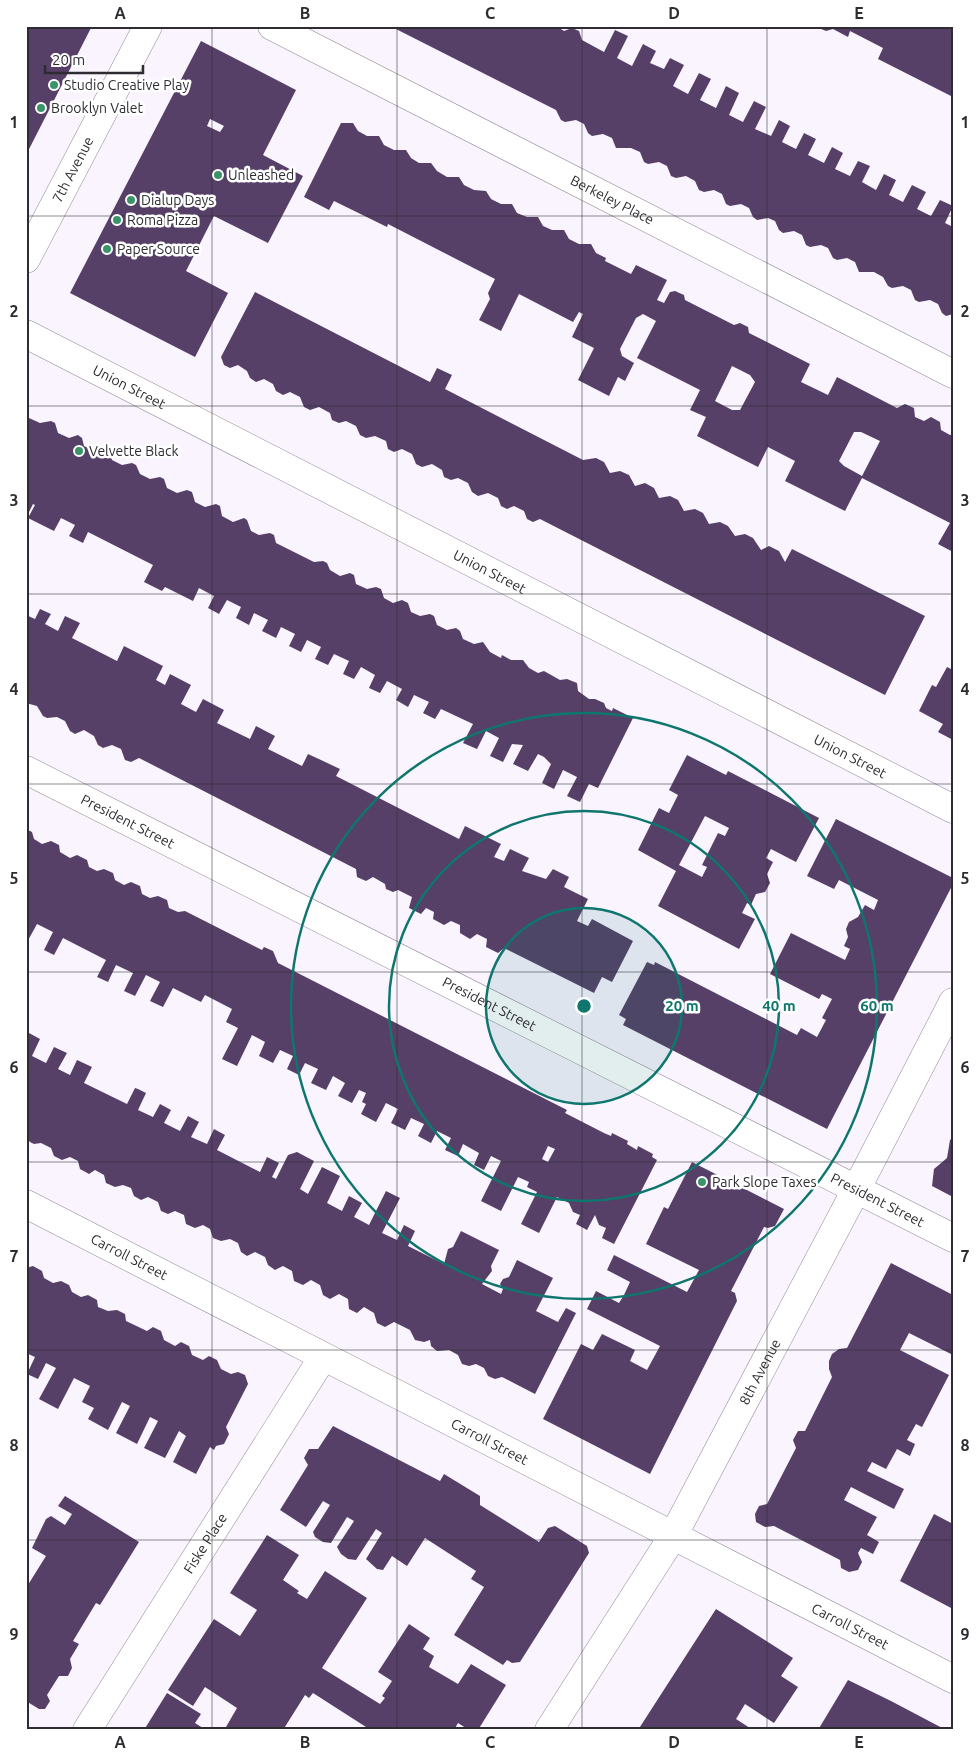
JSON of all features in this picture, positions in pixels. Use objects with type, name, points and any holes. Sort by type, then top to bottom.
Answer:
[{"type":"street","name":"7th Avenue","points":[[26,259],[148,26]]},
{"type":"street","name":"Berkeley Place","points":[[272,26],[953,374]]},
{"type":"street","name":"Union Street","points":[[26,334],[953,809]]},
{"type":"street","name":"President Street","points":[[26,770],[953,1238]]},
{"type":"street","name":"8th Avenue","points":[[550,1730],[673,1536],[953,1002]]},
{"type":"street","name":"Carroll Street","points":[[26,1204],[953,1679]]},
{"type":"street","name":"Fiske Place","points":[[87,1730],[323,1357]]},
{"type":"building","points":[[26,26],[92,26],[26,155]]},
{"type":"building","points":[[385,26],[556,26],[564,31],[572,28],[579,31],[582,40],[604,52],[615,30],[628,36],[617,58],[632,66],[643,44],[656,51],[650,63],[664,69],[670,58],[684,65],[673,86],[688,94],[699,73],[711,79],[700,100],[716,108],[726,86],[739,93],[729,115],[743,122],[754,101],[766,107],[755,129],[771,136],[779,120],[790,126],[782,142],[796,149],[804,133],[816,139],[808,155],[824,163],[832,147],[843,153],[835,169],[850,176],[858,161],[870,166],[862,182],[876,190],[884,174],[896,180],[889,195],[903,202],[912,185],[926,192],[917,209],[931,216],[940,200],[953,206],[945,223],[953,227],[953,314],[946,316],[942,313],[938,304],[930,300],[919,302],[915,300],[911,290],[903,286],[892,288],[888,286],[883,277],[874,272],[859,272],[855,262],[847,258],[837,260],[833,258],[828,248],[821,245],[810,247],[806,245],[802,235],[794,231],[783,233],[779,230],[775,221],[768,218],[757,220],[753,217],[749,208],[741,204],[730,206],[726,204],[722,194],[714,190],[704,192],[699,190],[695,181],[686,176],[676,178],[671,176],[667,166],[659,162],[648,164],[644,162],[640,152],[631,148],[616,148],[612,138],[603,134],[592,136],[588,133],[584,124],[576,120],[565,122],[561,120],[556,110],[392,27],[391,29]]},
{"type":"building","points":[[814,26],[953,26],[953,97],[878,59],[883,48],[850,31],[848,37],[833,29],[826,31]]},
{"type":"building","points":[[201,41],[296,90],[263,155],[303,176],[268,243],[214,216],[186,271],[228,293],[195,357],[70,293]],"holes":[[[210,119],[224,126],[220,132],[207,126]]]},
{"type":"building","points":[[341,123],[353,123],[358,131],[367,136],[379,136],[384,145],[394,150],[406,150],[411,158],[419,163],[431,163],[437,171],[447,177],[459,177],[464,185],[474,190],[486,191],[491,199],[501,204],[512,204],[517,213],[527,217],[538,217],[543,226],[552,230],[564,230],[569,239],[579,244],[591,244],[596,253],[606,258],[605,261],[631,274],[636,265],[667,280],[657,300],[664,303],[670,292],[675,291],[684,295],[685,300],[734,325],[740,323],[748,327],[749,333],[810,364],[801,382],[828,395],[837,377],[897,408],[905,404],[914,408],[915,417],[924,421],[931,417],[940,422],[941,430],[950,435],[953,434],[953,552],[938,544],[950,523],[862,478],[845,511],[785,481],[795,461],[768,447],[758,467],[697,436],[706,417],[690,410],[700,390],[637,358],[656,321],[643,314],[636,318],[620,349],[622,356],[634,363],[625,381],[618,377],[609,396],[578,380],[594,348],[572,337],[583,314],[579,312],[573,322],[519,294],[501,331],[479,320],[490,299],[488,293],[495,279],[388,224],[387,227],[334,201],[329,210],[304,197]],"holes":[[[732,366],[750,375],[755,382],[740,410],[732,410],[715,401]],[[854,432],[861,432],[880,441],[862,476],[839,461]]]},
{"type":"building","points":[[255,292],[430,382],[437,368],[452,375],[445,389],[583,460],[596,458],[604,462],[610,473],[620,471],[629,475],[635,486],[645,483],[654,488],[659,498],[670,496],[678,500],[684,511],[695,509],[703,513],[709,524],[720,522],[728,526],[735,536],[745,534],[753,538],[761,550],[769,546],[779,551],[785,562],[792,549],[925,616],[885,695],[540,519],[533,522],[527,519],[524,511],[514,506],[507,509],[501,506],[498,498],[488,493],[478,496],[472,492],[468,483],[458,478],[451,480],[444,477],[442,470],[432,464],[422,467],[416,464],[412,454],[402,449],[394,452],[388,449],[386,441],[375,436],[366,438],[360,435],[356,426],[346,421],[339,423],[332,420],[330,413],[319,407],[310,410],[304,407],[300,397],[290,392],[283,395],[276,391],[273,384],[264,379],[256,382],[250,378],[247,371],[238,365],[230,368],[224,365],[221,357]]},
{"type":"building","points":[[26,412],[29,418],[40,423],[51,421],[55,423],[58,433],[69,438],[78,435],[82,438],[84,446],[94,451],[104,449],[110,452],[112,460],[122,465],[132,463],[136,465],[140,474],[150,479],[160,477],[164,479],[167,488],[177,493],[187,490],[192,492],[195,502],[205,507],[216,504],[220,506],[222,516],[233,522],[244,518],[247,520],[251,531],[259,535],[270,533],[274,535],[276,543],[314,562],[323,561],[327,563],[330,570],[340,576],[350,573],[354,575],[356,584],[367,589],[376,587],[381,589],[384,598],[393,603],[402,600],[408,603],[411,612],[420,616],[430,614],[434,616],[437,625],[447,630],[456,628],[460,631],[463,639],[474,644],[483,642],[490,652],[501,658],[502,655],[511,660],[523,660],[529,668],[538,673],[544,671],[560,680],[567,679],[577,683],[578,691],[589,699],[595,699],[604,703],[606,708],[612,711],[613,708],[633,718],[598,788],[589,784],[580,802],[567,796],[577,777],[563,770],[554,789],[542,783],[551,764],[544,757],[538,754],[528,771],[513,764],[523,745],[512,744],[503,762],[490,756],[499,738],[486,731],[477,749],[463,743],[473,724],[441,709],[435,719],[423,713],[429,702],[414,695],[408,707],[396,700],[402,689],[387,681],[380,693],[369,688],[375,675],[361,667],[354,679],[343,674],[349,661],[334,654],[328,665],[315,659],[321,647],[307,640],[301,652],[289,646],[295,634],[281,627],[276,638],[262,631],[268,620],[254,613],[249,625],[236,618],[241,607],[227,600],[219,614],[208,608],[214,596],[199,588],[193,601],[165,587],[162,591],[144,582],[153,565],[88,532],[83,543],[69,536],[75,525],[61,518],[54,531],[28,518],[35,505],[33,504],[26,518]]},
{"type":"building","points":[[40,609],[51,614],[45,624],[58,631],[65,616],[80,623],[72,638],[117,661],[124,646],[163,666],[156,680],[165,685],[170,674],[191,685],[181,704],[196,712],[203,699],[224,710],[217,723],[250,739],[256,726],[275,736],[268,749],[302,766],[308,754],[321,760],[340,769],[336,776],[459,839],[465,826],[501,844],[494,857],[504,861],[510,849],[529,858],[522,871],[546,879],[553,869],[569,877],[564,887],[588,899],[577,921],[588,926],[592,919],[633,941],[612,982],[602,977],[594,993],[504,948],[498,953],[486,947],[487,939],[477,934],[470,939],[460,933],[460,925],[451,921],[444,925],[433,919],[434,912],[426,908],[421,914],[409,908],[412,897],[398,890],[393,892],[386,889],[385,884],[373,877],[366,881],[357,877],[356,869],[284,832],[139,758],[131,762],[125,760],[121,749],[112,745],[103,748],[98,745],[94,736],[84,730],[75,734],[70,731],[65,721],[57,717],[47,718],[43,716],[37,706],[26,703],[26,615],[35,619]]},
{"type":"building","points":[[953,666],[953,740],[938,732],[943,724],[919,711],[932,685],[936,687],[947,667],[951,669]]},
{"type":"building","points":[[687,755],[726,775],[728,771],[819,818],[796,862],[771,849],[766,858],[773,862],[767,874],[770,883],[765,892],[756,894],[751,905],[747,903],[742,913],[755,919],[739,949],[658,906],[676,871],[638,850],[659,808],[669,813],[678,795],[669,790]],"holes":[[[705,816],[729,828],[725,836],[718,833],[702,865],[707,867],[702,877],[679,865]]]},
{"type":"building","points":[[836,819],[953,878],[953,884],[827,1129],[623,1025],[626,1019],[619,1015],[647,962],[654,965],[655,962],[797,1035],[801,1028],[817,1037],[826,1020],[822,1018],[832,999],[822,994],[819,999],[770,974],[791,933],[845,960],[850,949],[844,946],[848,937],[846,929],[849,922],[858,917],[865,905],[874,910],[878,900],[839,880],[834,889],[807,876]]},
{"type":"building","points":[[26,829],[32,832],[34,839],[42,844],[51,841],[59,845],[60,852],[70,858],[77,855],[87,860],[89,867],[97,871],[104,869],[113,873],[115,880],[124,885],[131,882],[140,886],[142,894],[150,898],[158,896],[167,900],[169,908],[178,912],[185,911],[262,950],[264,947],[273,951],[278,963],[567,1110],[565,1113],[604,1133],[611,1136],[612,1133],[628,1141],[627,1144],[637,1150],[638,1146],[653,1154],[652,1157],[657,1160],[614,1244],[602,1238],[606,1228],[599,1225],[595,1215],[587,1230],[576,1224],[580,1215],[573,1212],[569,1203],[557,1197],[539,1233],[521,1224],[537,1192],[527,1187],[529,1182],[518,1177],[501,1211],[481,1201],[501,1161],[491,1156],[484,1170],[474,1165],[479,1153],[463,1144],[458,1156],[445,1150],[451,1138],[437,1131],[431,1143],[418,1136],[424,1124],[411,1118],[405,1130],[391,1123],[398,1109],[386,1103],[376,1122],[361,1114],[366,1104],[362,1102],[366,1093],[359,1090],[352,1103],[338,1096],[345,1083],[333,1076],[326,1090],[311,1083],[318,1069],[305,1063],[299,1075],[287,1069],[293,1056],[280,1050],[273,1063],[259,1056],[265,1042],[252,1035],[237,1066],[222,1059],[238,1028],[226,1022],[232,1009],[205,995],[201,1002],[173,988],[163,1007],[150,1001],[160,982],[146,975],[135,996],[124,991],[133,973],[116,965],[108,982],[97,977],[106,960],[63,938],[54,955],[44,950],[53,932],[37,924],[26,944]],"holes":[[[548,1146],[555,1149],[548,1162],[542,1159]]]},
{"type":"building","points":[[29,1033],[40,1039],[32,1056],[46,1063],[54,1047],[67,1053],[58,1069],[70,1075],[77,1060],[92,1067],[84,1083],[127,1104],[135,1088],[146,1093],[138,1110],[153,1117],[160,1104],[171,1110],[164,1123],[180,1131],[188,1116],[199,1122],[191,1137],[207,1144],[214,1129],[225,1135],[217,1150],[260,1172],[267,1157],[279,1163],[272,1177],[276,1179],[288,1155],[297,1152],[314,1161],[300,1189],[308,1194],[322,1167],[340,1176],[327,1203],[342,1211],[349,1196],[362,1203],[354,1217],[369,1225],[386,1191],[400,1198],[382,1233],[397,1240],[404,1225],[415,1231],[408,1246],[444,1264],[448,1249],[453,1247],[461,1231],[499,1250],[491,1266],[492,1271],[482,1284],[501,1294],[503,1289],[500,1284],[503,1279],[509,1277],[517,1260],[553,1278],[536,1311],[558,1322],[566,1308],[576,1313],[535,1394],[502,1377],[495,1379],[488,1376],[484,1368],[476,1364],[469,1366],[462,1364],[458,1355],[449,1350],[437,1351],[431,1346],[430,1340],[424,1342],[415,1340],[410,1330],[394,1322],[385,1327],[377,1323],[374,1313],[364,1307],[357,1313],[349,1309],[348,1299],[339,1294],[330,1299],[323,1295],[320,1285],[311,1280],[303,1285],[294,1281],[292,1271],[283,1266],[275,1270],[268,1265],[265,1257],[255,1252],[247,1256],[241,1252],[238,1243],[230,1239],[221,1241],[213,1238],[210,1229],[203,1225],[195,1228],[186,1224],[184,1215],[175,1211],[168,1214],[161,1211],[158,1202],[148,1197],[141,1200],[134,1196],[131,1188],[123,1185],[115,1187],[106,1183],[104,1175],[95,1170],[89,1174],[80,1169],[78,1161],[70,1157],[62,1160],[54,1156],[51,1148],[41,1143],[34,1144],[30,1142],[26,1137],[26,1038]]},
{"type":"building","points":[[953,1137],[953,1197],[932,1186],[934,1169],[947,1158],[950,1140]]},
{"type":"building","points":[[692,1162],[784,1209],[775,1226],[764,1227],[731,1291],[735,1293],[737,1301],[650,1474],[543,1419],[581,1344],[593,1350],[602,1334],[635,1350],[630,1361],[647,1370],[660,1346],[587,1309],[596,1291],[619,1303],[624,1295],[630,1282],[607,1270],[614,1255],[687,1292],[699,1270],[646,1244],[664,1207],[668,1209]]},
{"type":"building","points":[[891,1263],[953,1295],[953,1355],[909,1333],[900,1350],[949,1375],[922,1427],[916,1424],[907,1440],[915,1444],[910,1456],[897,1449],[886,1469],[872,1462],[867,1471],[904,1489],[894,1509],[851,1487],[844,1500],[877,1517],[867,1535],[879,1542],[873,1554],[861,1548],[858,1553],[862,1562],[858,1570],[849,1572],[841,1568],[840,1560],[774,1526],[765,1527],[756,1522],[755,1514],[759,1506],[767,1504],[796,1448],[793,1440],[798,1431],[805,1431],[832,1377],[829,1361],[832,1354],[839,1349],[847,1348]]},
{"type":"building","points":[[33,1266],[42,1271],[44,1278],[53,1283],[61,1281],[69,1285],[72,1292],[81,1297],[88,1295],[97,1300],[98,1307],[108,1311],[117,1310],[125,1314],[126,1321],[147,1331],[153,1327],[161,1331],[164,1340],[175,1346],[181,1342],[189,1346],[192,1355],[203,1360],[209,1356],[217,1360],[221,1369],[231,1374],[238,1372],[245,1375],[248,1384],[226,1427],[229,1434],[224,1444],[216,1446],[214,1450],[210,1447],[196,1474],[173,1462],[186,1436],[179,1431],[165,1458],[144,1448],[158,1421],[150,1417],[137,1444],[116,1433],[130,1406],[122,1402],[108,1430],[88,1419],[94,1408],[82,1402],[90,1386],[74,1378],[58,1409],[39,1399],[56,1368],[46,1363],[38,1379],[27,1374],[35,1357],[26,1353],[26,1268]]},
{"type":"building","points":[[333,1426],[440,1481],[444,1474],[480,1496],[480,1505],[539,1542],[548,1528],[555,1526],[587,1546],[589,1553],[520,1662],[512,1663],[507,1660],[503,1665],[454,1635],[484,1587],[471,1579],[476,1571],[425,1538],[407,1566],[392,1556],[383,1570],[377,1569],[366,1559],[382,1533],[376,1529],[356,1560],[348,1559],[341,1554],[337,1547],[354,1521],[347,1517],[331,1543],[323,1542],[315,1537],[313,1532],[330,1505],[323,1501],[306,1527],[280,1510],[308,1465],[304,1458],[309,1449],[318,1449]]},
{"type":"building","points":[[65,1496],[139,1542],[100,1605],[96,1603],[73,1641],[79,1644],[70,1659],[72,1668],[68,1676],[59,1676],[47,1695],[50,1701],[45,1709],[39,1709],[26,1701],[26,1588],[46,1556],[32,1548],[46,1519],[51,1516],[65,1525],[72,1514],[58,1506]]},
{"type":"building","points":[[934,1514],[953,1524],[953,1609],[900,1581]]},
{"type":"building","points":[[267,1535],[299,1555],[283,1580],[299,1591],[297,1593],[307,1599],[325,1571],[367,1598],[322,1668],[380,1704],[385,1698],[382,1696],[392,1681],[378,1672],[409,1624],[430,1638],[423,1649],[434,1656],[429,1667],[458,1684],[471,1664],[506,1685],[478,1730],[469,1730],[458,1723],[454,1730],[364,1730],[366,1727],[313,1693],[309,1698],[305,1695],[283,1730],[231,1730],[226,1727],[237,1708],[205,1687],[193,1706],[168,1690],[214,1619],[240,1636],[257,1610],[230,1593]]},
{"type":"building","points":[[716,1609],[793,1658],[781,1676],[798,1687],[774,1723],[745,1704],[736,1719],[753,1730],[638,1730]]},
{"type":"building","points":[[848,1680],[891,1701],[946,1730],[818,1730]]},
{"type":"building","points":[[167,1693],[201,1714],[195,1723],[206,1730],[144,1730]]},
{"type":"place","name":"Studio Creative Play","points":[[54,85]]},
{"type":"place","name":"Brooklyn Valet","points":[[41,108]]},
{"type":"place","name":"Unleashed","points":[[218,175]]},
{"type":"place","name":"Dialup Days","points":[[131,200]]},
{"type":"place","name":"Roma Pizza","points":[[117,220]]},
{"type":"place","name":"Paper Source","points":[[107,249]]},
{"type":"place","name":"Velvette Black","points":[[79,451]]},
{"type":"place","name":"Park Slope Taxes","points":[[702,1182]]}]
